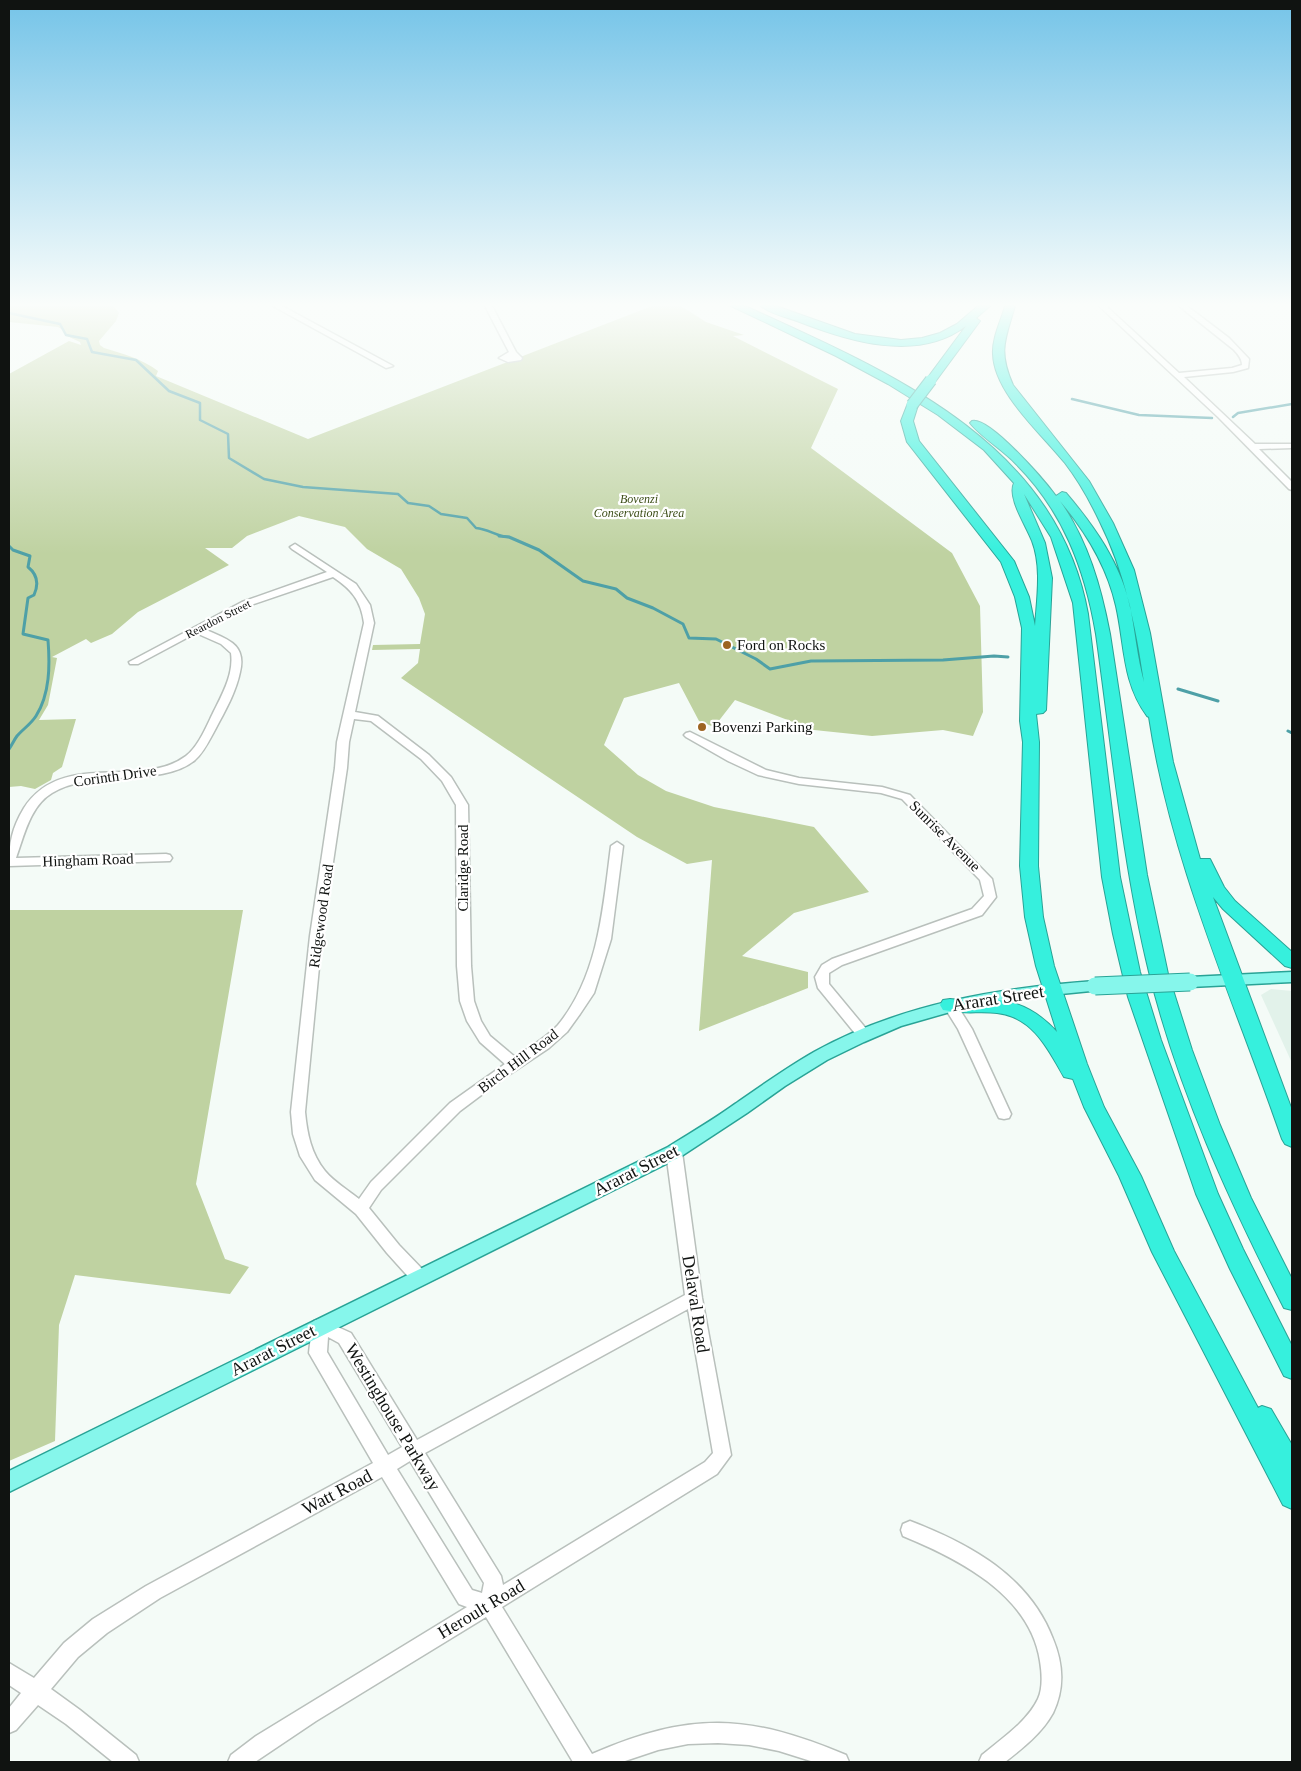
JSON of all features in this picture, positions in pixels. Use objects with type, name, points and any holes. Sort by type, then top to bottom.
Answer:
[{"type":"highway","points":[[906,389],[974,436],[1020,471],[1038,481],[1064,517],[1077,542],[1088,571],[1103,628],[1129,811],[1150,936],[1167,1001],[1209,1125],[1254,1227],[1292,1301]]},
{"type":"highway","points":[[923,389],[978,424],[1020,471],[1067,556],[1078,594],[1092,701],[1107,854],[1120,926],[1144,1019],[1188,1146],[1210,1201],[1292,1369]]},
{"type":"highway","points":[[924,389],[912,405],[907,422],[913,442],[1007,561],[1022,597],[1029,628],[1028,721],[1031,742],[1029,866],[1032,903],[1038,937],[1077,1064],[1099,1116]]},
{"type":"highway","points":[[1012,389],[1077,472],[1115,539],[1127,570],[1142,626],[1157,722],[1172,793],[1182,829],[1219,940],[1292,1138]]},
{"type":"highway","points":[[1020,471],[1048,480],[1084,524],[1103,553],[1115,578],[1139,691],[1157,722]]},
{"type":"highway","points":[[1020,471],[1018,495],[1039,543],[1045,578],[1036,733],[1031,742]]},
{"type":"highway","points":[[1182,829],[1198,847],[1216,889],[1229,905],[1292,962]]},
{"type":"highway","points":[[950,1005],[960,1007],[995,1006],[1012,1008],[1024,1013],[1052,1037],[1099,1116],[1130,1176],[1163,1252],[1292,1497]]},
{"type":"highway","points":[[1163,1252],[1210,1326],[1292,1466]]},
{"type":"main road","name":"Ararat Street","points":[[9,1482],[674,1152],[743,1107],[784,1077],[863,1034],[899,1020],[950,1005],[1054,988],[1292,977]]},
{"type":"street","points":[[1191,389],[1221,415],[1292,487]]},
{"type":"street","points":[[1252,447],[1292,446]]},
{"type":"street","name":"Ridgewood Road","points":[[294,546],[356,588],[364,599],[369,623],[343,742],[327,869],[316,936],[298,1112],[300,1134],[308,1156],[320,1176],[362,1210],[394,1250],[420,1278]]},
{"type":"street","name":"Reardon Street","points":[[134,662],[245,604],[334,573]]},
{"type":"street","name":"Corinth Drive","points":[[9,861],[30,806],[47,791],[64,783],[100,774],[156,772],[191,757],[211,726],[235,677],[238,665],[237,654],[230,645],[197,630]]},
{"type":"street","name":"Claridge Road","points":[[349,715],[374,718],[400,737],[425,757],[447,779],[462,805],[464,966],[467,1000],[474,1021],[485,1039],[514,1064]]},
{"type":"street","name":"Sunrise Avenue","points":[[690,735],[732,759],[762,773],[799,781],[888,791],[906,797],[986,879],[990,897],[977,912],[837,962],[825,970],[821,977],[823,986],[863,1034]]},
{"type":"street","name":"Birch Hill Road","points":[[362,1210],[361,1208],[376,1186],[455,1107],[514,1064],[544,1045],[562,1029],[587,993],[604,940],[617,846]]},
{"type":"street","name":"Hingham Road","points":[[9,861],[166,858]]},
{"type":"street","points":[[950,1005],[965,1029],[1004,1114]]},
{"type":"street","name":"Delaval Road","points":[[674,1152],[694,1298],[722,1455]]},
{"type":"street","name":"Watt Road","points":[[9,1724],[71,1650],[117,1614],[153,1592],[694,1298]]},
{"type":"street","name":"Westinghouse Parkway","points":[[320,1326],[345,1338],[414,1451],[494,1582],[489,1604],[466,1597],[385,1466],[318,1353],[320,1326]]},
{"type":"street","name":"Heroult Road","points":[[238,1762],[271,1738],[711,1468],[722,1455]]},
{"type":"street","points":[[910,1530],[950,1546],[1017,1593],[1033,1614],[1045,1640],[1051,1660],[1052,1684],[1045,1705],[1032,1725],[989,1762]]},
{"type":"street","points":[[489,1604],[585,1762]]},
{"type":"street","points":[[9,1673],[88,1728],[129,1762]]},
{"type":"street","points":[[598,1762],[643,1743],[671,1736],[700,1732],[729,1732],[758,1735],[788,1742],[839,1762]]},
{"type":"shaded area","points":[[1271,989],[1292,991],[1292,1063],[1261,995]]},
{"type":"green space","name":"Bovenzi Conservation Area","points":[[9,389],[187,389],[308,439],[438,389],[837,389],[811,448],[952,553],[980,606],[983,712],[973,736],[943,730],[872,736],[814,730],[735,700],[714,727],[699,721],[679,683],[624,698],[604,745],[638,775],[666,791],[714,807],[814,827],[869,892],[794,913],[742,956],[808,972],[808,988],[699,1031],[712,860],[687,864],[637,837],[401,678],[418,663],[420,649],[372,650],[373,645],[420,644],[425,614],[419,598],[401,569],[367,549],[345,527],[299,516],[247,536],[232,548],[205,548],[229,565],[138,612],[112,634],[91,643],[86,639],[52,657],[57,658],[48,705],[39,720],[76,719],[62,767],[53,773],[51,780],[35,789],[21,786],[9,787]]},
{"type":"green space","points":[[9,910],[243,910],[196,1184],[225,1259],[249,1267],[230,1294],[75,1275],[59,1325],[55,1441],[9,1461]]},
{"type":"waterway","points":[[166,389],[200,403],[200,420],[228,434],[229,458],[264,479],[303,487],[398,494],[408,503],[429,506],[441,514],[467,518],[476,528],[509,537]]},
{"type":"waterway","points":[[1072,399],[1139,415],[1212,418]]},
{"type":"waterway","points":[[1233,417],[1238,413],[1292,404]]},
{"type":"waterway","points":[[499,536],[509,537]]},
{"type":"waterway","points":[[509,537],[539,550],[583,581],[616,589],[627,598],[653,608],[683,624],[689,638],[716,639],[756,659],[770,669],[811,661],[943,660],[994,656],[1008,657]]},
{"type":"waterway","points":[[9,546],[13,550],[30,556],[28,567],[36,576],[37,587],[34,595],[28,598],[23,634],[48,640],[49,659],[48,679],[41,707],[34,719],[17,736],[9,749]]},
{"type":"waterway","points":[[1178,689],[1218,701]]},
{"type":"waterway","points":[[1288,731],[1292,733]]},
{"type":"place","name":"Ford on Rocks","points":[[727,645]]},
{"type":"place","name":"Bovenzi Parking","points":[[702,727]]}]
